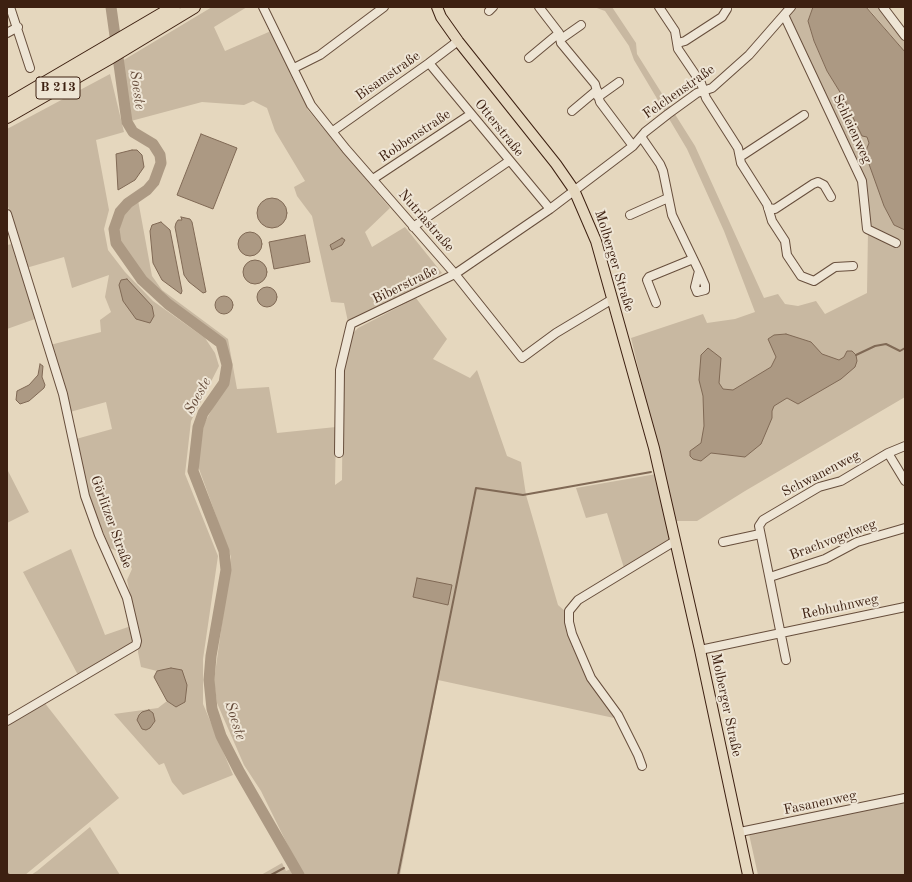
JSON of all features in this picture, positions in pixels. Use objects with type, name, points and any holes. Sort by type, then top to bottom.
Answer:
[{"type":"highway","name":"B 213","points":[[123,44],[127,31],[162,7]]},
{"type":"highway","name":"B 213","points":[[123,44],[174,7]]},
{"type":"highway","name":"B 213","points":[[7,117],[123,44],[194,7]]},
{"type":"highway","name":"B 213","points":[[7,105],[106,54]]},
{"type":"main road","name":"Molberger Straße","points":[[437,7],[441,17],[458,41],[556,164],[574,190],[596,242],[611,300],[654,448],[700,650],[748,875]]},
{"type":"street","points":[[10,7],[18,27],[30,68]]},
{"type":"street","name":"Nutriastraße","points":[[263,7],[311,105],[346,149],[455,274],[522,358],[556,333],[611,300]]},
{"type":"street","points":[[294,68],[320,55],[384,7]]},
{"type":"street","points":[[539,7],[598,93],[600,102],[633,146]]},
{"type":"street","points":[[659,7],[675,31],[678,49],[701,83],[706,98],[738,148],[741,163],[768,208],[772,221],[785,240],[788,255],[801,276],[814,281],[835,267],[853,266]]},
{"type":"street","name":"Felchenstraße","points":[[574,190],[633,146],[668,114],[698,93],[712,88],[749,55],[791,7]]},
{"type":"street","points":[[883,7],[905,36]]},
{"type":"street","points":[[678,43],[684,41],[722,17],[727,9]]},
{"type":"street","name":"Schleienweg","points":[[784,15],[862,181],[867,229],[896,243]]},
{"type":"street","points":[[529,58],[560,36],[581,25]]},
{"type":"street","points":[[7,33],[18,27]]},
{"type":"street","name":"Bisamstraße","points":[[333,131],[458,41]]},
{"type":"street","name":"Otterstraße","points":[[429,63],[550,209]]},
{"type":"street","points":[[572,111],[598,93],[619,82]]},
{"type":"street","name":"Robbenstraße","points":[[373,179],[471,114]]},
{"type":"street","points":[[740,157],[804,115]]},
{"type":"street","points":[[642,138],[660,164],[672,215],[699,271]]},
{"type":"street","points":[[413,227],[509,161]]},
{"type":"street","points":[[768,208],[774,209],[818,182],[824,185],[831,197]]},
{"type":"street","name":"Biberstraße","points":[[339,453],[340,370],[351,324],[455,274],[550,209],[574,190]]},
{"type":"street","points":[[630,215],[668,198]]},
{"type":"street","name":"Görlitzer Straße","points":[[7,214],[11,241],[63,394],[85,496],[99,535],[127,598],[137,643],[7,721]]},
{"type":"street","points":[[656,303],[647,280],[649,277],[693,259]]},
{"type":"street","name":"Schwanenweg","points":[[760,534],[759,526],[763,520],[819,486],[841,481],[888,453],[905,446]]},
{"type":"street","points":[[888,453],[905,481]]},
{"type":"street","name":"Brachvogelweg","points":[[770,577],[825,559],[857,542],[905,528]]},
{"type":"street","points":[[723,542],[760,534],[786,660]]},
{"type":"street","points":[[642,766],[638,754],[618,715],[592,678],[572,634],[569,622],[569,611],[578,600],[675,541]]},
{"type":"street","name":"Rebhuhnweg","points":[[700,650],[905,607]]},
{"type":"street","name":"Fasanenweg","points":[[740,832],[905,798]]},
{"type":"shaded area","points":[[212,7],[247,7],[214,27],[225,51],[271,31],[308,110],[390,208],[365,232],[372,247],[405,227],[442,273],[352,322],[348,322],[344,303],[331,302],[312,216],[297,196],[294,187],[305,181],[275,131],[267,108],[253,101],[244,105],[202,102],[131,121],[122,61]]},
{"type":"shaded area","points":[[594,7],[612,7],[636,43],[637,54],[695,146],[764,298],[778,294],[785,304],[798,306],[816,301],[825,314],[867,293],[868,231],[863,181],[785,15],[792,7],[813,7],[808,21],[814,41],[827,71],[843,97],[862,136],[867,136],[884,206],[894,225],[905,230],[905,397],[697,521],[675,521],[631,338],[703,314],[707,323],[735,319],[755,312],[724,231],[687,149],[634,60],[629,46],[605,11]]},
{"type":"shaded area","points":[[813,7],[866,7],[905,52],[905,230],[894,225],[884,206],[865,153],[869,143],[867,137],[862,136],[843,97],[827,71],[814,41],[808,21]]},
{"type":"shaded area","points":[[867,7],[880,7],[905,39],[905,52]]},
{"type":"shaded area","points":[[110,74],[124,132],[96,140],[109,210],[104,229],[108,250],[125,272],[153,301],[205,338],[215,353],[219,366],[191,421],[185,474],[218,556],[203,659],[203,704],[233,775],[183,795],[172,782],[164,763],[159,765],[114,714],[158,708],[167,701],[176,707],[164,670],[157,671],[141,667],[138,652],[139,635],[127,580],[132,569],[125,555],[110,548],[89,497],[76,439],[112,429],[106,402],[70,412],[50,345],[101,332],[100,320],[111,312],[105,297],[109,275],[72,288],[64,257],[26,268],[7,203],[7,129]]},
{"type":"shaded area","points":[[201,134],[237,148],[213,209],[177,195]]},
{"type":"shaded area","points":[[137,150],[142,155],[144,167],[135,180],[118,190],[116,154]]},
{"type":"shaded area","points":[[272,198],[283,202],[287,213],[283,224],[272,228],[261,224],[257,213],[261,202]]},
{"type":"shaded area","points":[[138,200],[152,276],[162,290],[228,339],[237,389],[269,387],[277,433],[336,427],[335,485],[342,480],[343,369],[353,333],[358,328],[416,298],[447,339],[433,359],[470,378],[477,370],[507,456],[521,462],[526,495],[558,605],[566,612],[568,634],[586,677],[614,718],[438,680],[400,875],[261,875],[282,863],[286,871],[298,866],[261,791],[244,765],[217,703],[214,681],[231,557],[198,466],[203,426],[226,383],[230,363],[221,340],[158,292],[140,275],[119,245],[119,230],[124,212]]},
{"type":"shaded area","points":[[181,217],[190,219],[192,222],[206,292],[203,293],[189,282],[184,275],[175,227],[178,220],[182,220]]},
{"type":"shaded area","points":[[161,222],[170,230],[182,291],[181,294],[162,280],[153,263],[150,231],[152,225]]},
{"type":"shaded area","points":[[250,232],[259,235],[262,244],[259,253],[250,256],[241,253],[238,244],[241,235]]},
{"type":"shaded area","points":[[305,235],[310,262],[274,269],[269,242]]},
{"type":"shaded area","points":[[342,238],[345,240],[342,245],[332,250],[330,245]]},
{"type":"shaded area","points":[[12,244],[35,319],[7,329],[7,245]]},
{"type":"shaded area","points":[[255,260],[264,263],[267,272],[264,281],[255,284],[246,281],[243,272],[246,263]]},
{"type":"shaded area","points":[[127,279],[152,306],[154,316],[150,323],[136,319],[123,301],[119,285],[121,280]]},
{"type":"shaded area","points":[[267,287],[274,290],[277,297],[274,304],[267,307],[260,304],[257,297],[260,290]]},
{"type":"shaded area","points":[[224,296],[230,299],[233,305],[230,311],[224,314],[218,311],[215,305],[218,299]]},
{"type":"shaded area","points":[[786,334],[811,342],[822,354],[839,360],[844,357],[847,351],[852,351],[856,355],[857,361],[855,367],[841,379],[798,404],[787,398],[774,406],[772,418],[761,444],[745,457],[711,453],[701,461],[693,459],[690,456],[690,451],[701,443],[704,426],[703,396],[699,380],[701,355],[708,348],[721,358],[719,383],[723,389],[733,390],[771,367],[776,357],[768,339],[774,335]]},
{"type":"shaded area","points":[[40,364],[43,366],[42,377],[45,385],[44,388],[29,401],[20,404],[16,400],[17,391],[29,385],[38,375]]},
{"type":"shaded area","points":[[7,469],[29,512],[7,523]]},
{"type":"shaded area","points":[[656,474],[670,539],[624,568],[607,513],[586,518],[576,488]]},
{"type":"shaded area","points":[[71,549],[105,635],[131,626],[135,640],[131,645],[78,675],[23,572]]},
{"type":"shaded area","points":[[417,578],[452,585],[448,605],[413,597]]},
{"type":"shaded area","points":[[171,668],[182,670],[187,685],[185,702],[176,707],[167,701],[154,677],[157,671]]},
{"type":"shaded area","points":[[44,702],[119,798],[25,875],[7,875],[7,723]]},
{"type":"shaded area","points":[[149,710],[153,713],[155,721],[150,728],[146,730],[142,729],[137,720],[142,712]]},
{"type":"shaded area","points":[[905,803],[905,875],[758,875],[749,834]]},
{"type":"shaded area","points":[[90,827],[120,875],[31,875],[37,871]]},
{"type":"waterway","name":"Soeste","points":[[111,7],[127,122],[133,132],[153,144],[160,155],[161,163],[154,182],[147,190],[128,203],[120,212],[114,229],[116,243],[142,280],[168,304],[221,343],[227,365],[224,383],[203,413],[198,427],[193,471],[224,551],[226,570],[211,656],[209,680],[212,709],[221,736],[239,771],[299,875]]},
{"type":"waterway","points":[[856,355],[875,346],[886,344],[900,351],[905,348]]},
{"type":"waterway","points":[[398,875],[476,488],[523,495],[651,472]]},
{"type":"waterway","points":[[271,875],[284,868]]}]
